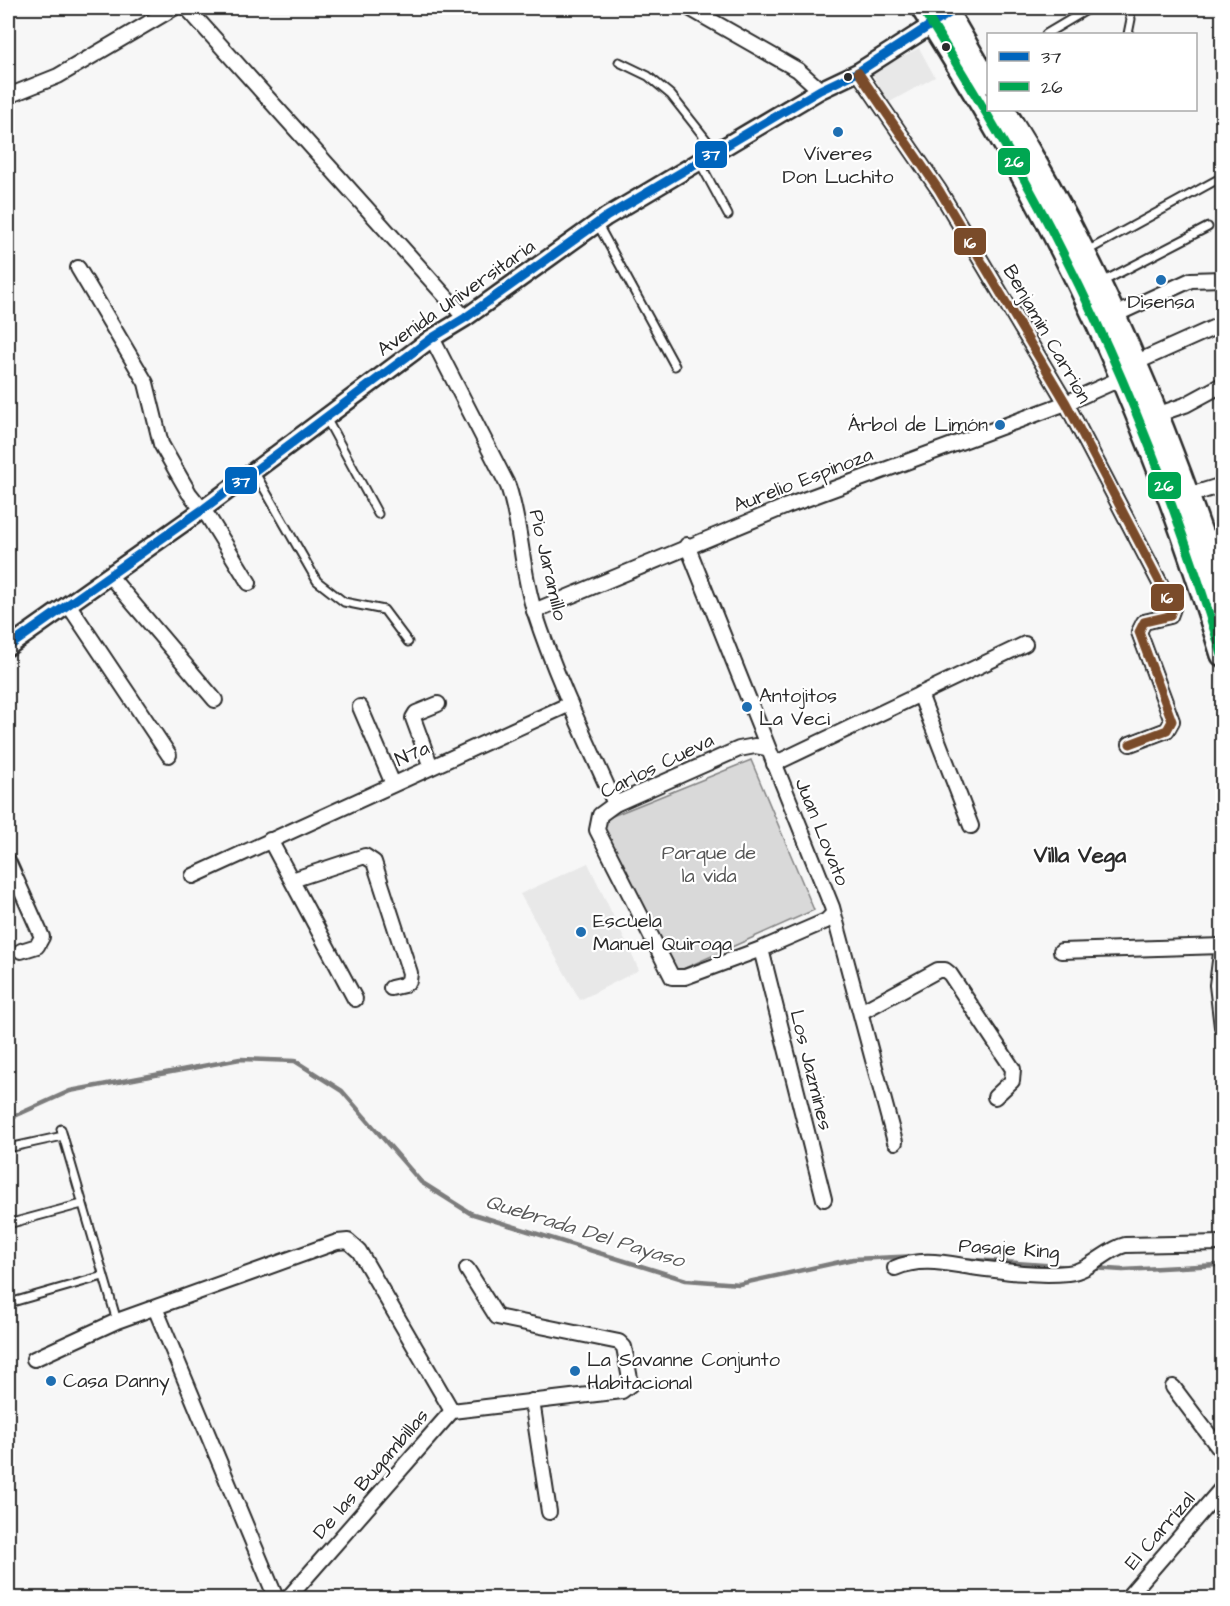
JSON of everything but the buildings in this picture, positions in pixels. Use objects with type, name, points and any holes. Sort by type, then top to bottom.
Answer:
[{"type":"main road","points":[[941,12],[986,73]]},
{"type":"main road","points":[[941,12],[987,103]]},
{"type":"main road","points":[[991,111],[1065,256],[1122,378],[1191,555],[1222,655]]},
{"type":"main road","points":[[1005,111],[1048,178],[1137,362],[1187,496],[1213,534],[1222,594]]},
{"type":"street","points":[[8,96],[58,76],[174,8]]},
{"type":"street","points":[[187,8],[465,318]]},
{"type":"street","points":[[689,8],[798,70],[820,90]]},
{"type":"street","name":"Avenida Universitaria","points":[[8,647],[202,510],[432,338],[465,318],[597,223],[820,90],[858,72],[941,12]]},
{"type":"street","name":"Benjamin Carrion","points":[[858,72],[939,190],[1066,404],[1173,608],[1170,616],[1144,622],[1138,632],[1172,721],[1167,730],[1130,744]]},
{"type":"street","points":[[78,268],[146,383],[157,437],[189,494],[202,510],[249,583]]},
{"type":"street","points":[[1115,315],[1191,280],[1222,279]]},
{"type":"street","points":[[1137,362],[1222,324]]},
{"type":"street","name":"Pio Jaramillo","points":[[432,338],[508,486],[514,504],[534,611],[570,704],[615,804]]},
{"type":"street","name":"Aurelio Espinoza","points":[[534,611],[687,545],[1066,404],[1122,378]]},
{"type":"street","points":[[1156,415],[1185,405],[1222,386]]},
{"type":"street","points":[[1187,496],[1222,485]]},
{"type":"street","name":"Juan Lovato","points":[[687,545],[832,907],[832,915],[861,1012],[895,1142]]},
{"type":"street","points":[[109,575],[215,700]]},
{"type":"street","points":[[68,604],[169,755]]},
{"type":"street","points":[[774,764],[1025,644]]},
{"type":"street","points":[[920,694],[971,826]]},
{"type":"street","points":[[431,767],[413,718],[416,714],[438,704]]},
{"type":"street","name":"N7a","points":[[193,876],[570,704]]},
{"type":"street","points":[[360,707],[393,784]]},
{"type":"street","name":"Carlos Cueva","points":[[761,949],[685,977],[672,977],[597,830],[600,816],[615,804],[739,749],[755,746],[767,748]]},
{"type":"street","points":[[270,840],[355,999]]},
{"type":"street","points":[[292,880],[365,856],[374,862],[410,973],[409,981],[404,986],[392,988]]},
{"type":"street","points":[[8,861],[42,937],[37,946],[21,951]]},
{"type":"street","points":[[761,949],[826,921],[832,915]]},
{"type":"street","points":[[1061,951],[1222,945],[1217,985],[1222,1027]]},
{"type":"street","name":"Los Jazmines","points":[[761,949],[824,1199]]},
{"type":"street","points":[[861,1012],[938,970],[945,970],[950,974],[1013,1070],[1012,1082],[995,1097]]},
{"type":"street","points":[[34,1359],[117,1322],[156,1310],[337,1242],[348,1241],[359,1251],[452,1411]]},
{"type":"street","name":"Pasaje King","points":[[895,1268],[920,1261],[999,1270],[1070,1273],[1090,1265],[1113,1248],[1125,1245],[1222,1243]]},
{"type":"street","name":"De las Bugambillas","points":[[288,1599],[452,1411],[627,1388],[631,1384],[624,1347],[611,1340],[497,1317],[466,1269]]},
{"type":"street","points":[[156,1310],[276,1599]]},
{"type":"street","points":[[1173,1387],[1222,1452]]},
{"type":"street","points":[[532,1401],[549,1512]]},
{"type":"street","name":"El Carrizal","points":[[1127,1599],[1222,1488]]},
{"type":"lane","points":[[1048,33],[1090,8]]},
{"type":"lane","points":[[1127,8],[1131,19],[1128,33]]},
{"type":"lane","points":[[619,62],[648,76],[671,95],[716,152]]},
{"type":"lane","points":[[699,161],[728,215]]},
{"type":"lane","points":[[1085,252],[1222,177]]},
{"type":"lane","points":[[597,223],[675,366]]},
{"type":"lane","points":[[1100,283],[1208,227]]},
{"type":"lane","points":[[326,418],[378,514]]},
{"type":"lane","points":[[254,471],[317,581],[344,602],[384,610],[408,642]]},
{"type":"lane","points":[[8,1148],[62,1132],[117,1322]]},
{"type":"lane","points":[[8,1224],[82,1204]]},
{"type":"lane","points":[[16,1301],[103,1276]]},
{"type":"shaded area","points":[[919,48],[935,77],[888,103],[872,73]]},
{"type":"shaded area","name":"Escuela Manuel Quiroga","points":[[588,863],[639,970],[580,1000],[520,894]]},
{"type":"green space","name":"Parque de la vida","points":[[751,760],[814,910],[674,973],[600,821]]},
{"type":"waterway","name":"Quebrada Del Payaso","points":[[8,1119],[70,1091],[240,1059],[295,1061],[342,1091],[421,1182],[470,1213],[686,1280],[739,1284],[853,1259],[919,1256]]},
{"type":"waterway","name":"Quebrada Del Payaso","points":[[961,1259],[1072,1267]]},
{"type":"waterway","name":"Quebrada Del Payaso","points":[[1092,1268],[1123,1270],[1218,1265]]},
{"type":"transit line","name":"26","points":[[922,8],[1014,161],[1088,303],[1152,452],[1189,553],[1222,655]]},
{"type":"transit line","name":"37","points":[[8,647],[202,510],[432,338],[465,318],[606,217],[820,90],[858,72],[957,8]]},
{"type":"transit line","name":"16","points":[[858,72],[939,190],[1066,403],[1173,608],[1170,616],[1144,622],[1139,632],[1172,721],[1167,730],[1130,744]]},
{"type":"place","name":"Víveres Don Luchito","points":[[838,132]]},
{"type":"place","name":"Disensa","points":[[1161,280]]},
{"type":"place","name":"Árbol de Limón","points":[[1000,425]]},
{"type":"place","name":"Antojitos La Veci","points":[[747,707]]},
{"type":"place","name":"Escuela Manuel Quiroga","points":[[581,932]]},
{"type":"place","name":"La Savanne Conjunto Habitacional","points":[[575,1371]]},
{"type":"place","name":"Casa Danny","points":[[51,1381]]},
{"type":"district","name":"Villa Vega","points":[[1080,855]]}]
